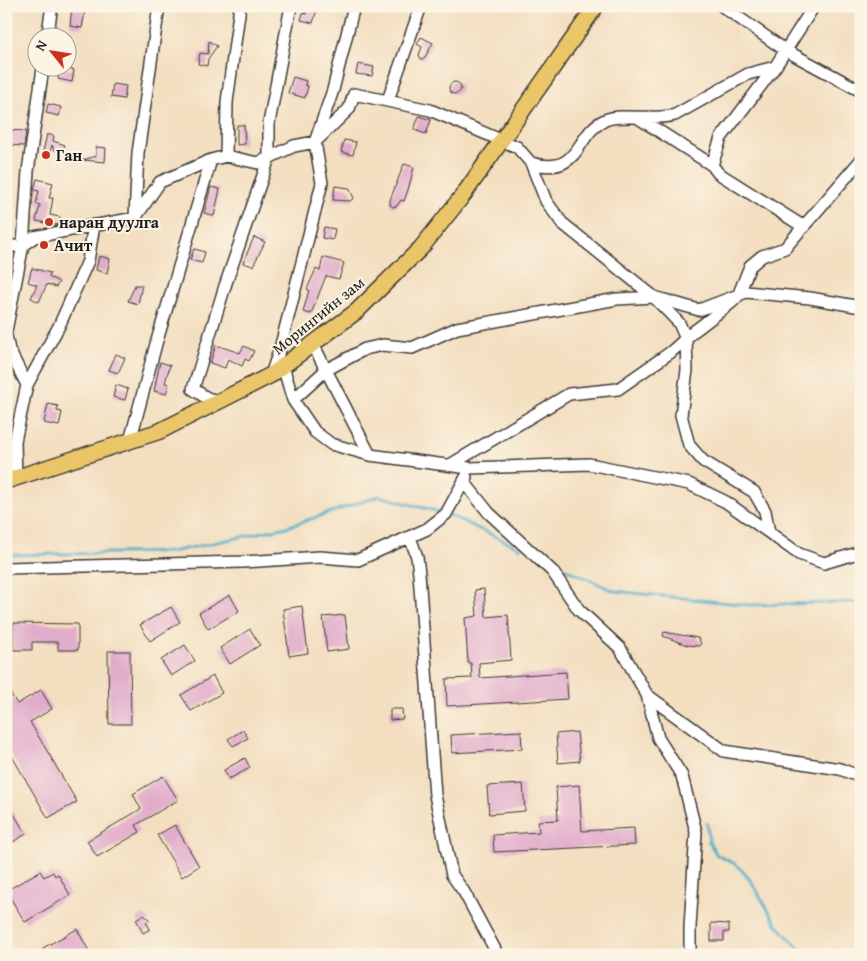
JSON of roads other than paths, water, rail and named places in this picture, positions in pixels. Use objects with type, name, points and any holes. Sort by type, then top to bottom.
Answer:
[{"type":"main road","name":"Морингийн зам","points":[[11,480],[160,431],[277,370],[357,311],[421,248],[502,141],[596,6]]},
{"type":"street","points":[[49,28],[52,6]]},
{"type":"street","points":[[136,218],[138,153],[159,6]]},
{"type":"street","points":[[226,156],[228,102],[240,6]]},
{"type":"street","points":[[219,401],[207,398],[193,389],[225,286],[269,158],[269,123],[291,6]]},
{"type":"street","points":[[354,6],[333,90],[315,142],[322,183],[281,345],[277,370],[293,400],[315,432],[330,444],[370,455],[469,468],[589,464],[689,484],[726,502],[799,554],[824,562],[861,552]]},
{"type":"street","points":[[388,100],[421,6]]},
{"type":"street","points":[[722,6],[785,50],[861,91]]},
{"type":"street","points":[[712,164],[721,138],[775,67],[814,6]]},
{"type":"street","points":[[531,163],[540,166],[565,163],[574,155],[591,132],[604,120],[662,119],[675,115],[741,77],[775,67]]},
{"type":"street","points":[[6,331],[23,245],[28,171],[42,78]]},
{"type":"street","points":[[6,247],[23,245],[34,237],[136,218],[160,182],[211,160],[226,156],[258,163],[294,146],[315,142],[349,109],[354,94],[430,110],[517,147],[531,163],[546,201],[562,223],[654,297],[679,323],[686,339],[687,370],[681,415],[689,445],[703,462],[754,492],[765,511],[769,532]]},
{"type":"street","points":[[639,118],[712,164],[718,173],[804,226]]},
{"type":"street","points":[[130,442],[156,344],[211,160]]},
{"type":"street","points":[[450,466],[569,394],[618,389],[671,352],[738,296],[750,266],[762,256],[785,248],[861,160]]},
{"type":"street","points":[[11,480],[15,441],[27,385],[59,326],[88,261],[94,225]]},
{"type":"street","points":[[293,400],[326,370],[365,349],[383,346],[412,348],[457,328],[616,299],[654,297],[699,310],[746,292],[810,298],[861,307]]},
{"type":"street","points":[[6,336],[9,350],[27,385]]},
{"type":"street","points":[[313,344],[370,455]]},
{"type":"street","points":[[6,568],[243,562],[320,557],[358,560],[427,529],[446,514],[465,483],[469,468]]},
{"type":"street","points":[[465,483],[489,513],[552,572],[579,610],[620,648],[647,695],[658,738],[682,776],[696,832],[690,918],[690,955]]},
{"type":"street","points":[[410,537],[417,557],[419,573],[435,795],[452,875],[464,892],[498,955]]},
{"type":"street","points":[[647,695],[724,752],[840,769],[861,777]]},
{"type":"waterway","points":[[6,555],[171,552],[287,527],[379,496],[443,513]]},
{"type":"waterway","points":[[449,515],[520,548]]},
{"type":"waterway","points":[[546,560],[614,591],[749,605],[861,602]]},
{"type":"waterway","points":[[707,823],[709,842],[717,855],[737,865],[751,881],[777,925],[805,955]]},
{"type":"place","name":"Ган","points":[[46,155]]},
{"type":"place","name":"наран дуулга","points":[[49,222]]},
{"type":"place","name":"Ачит","points":[[44,245]]}]
